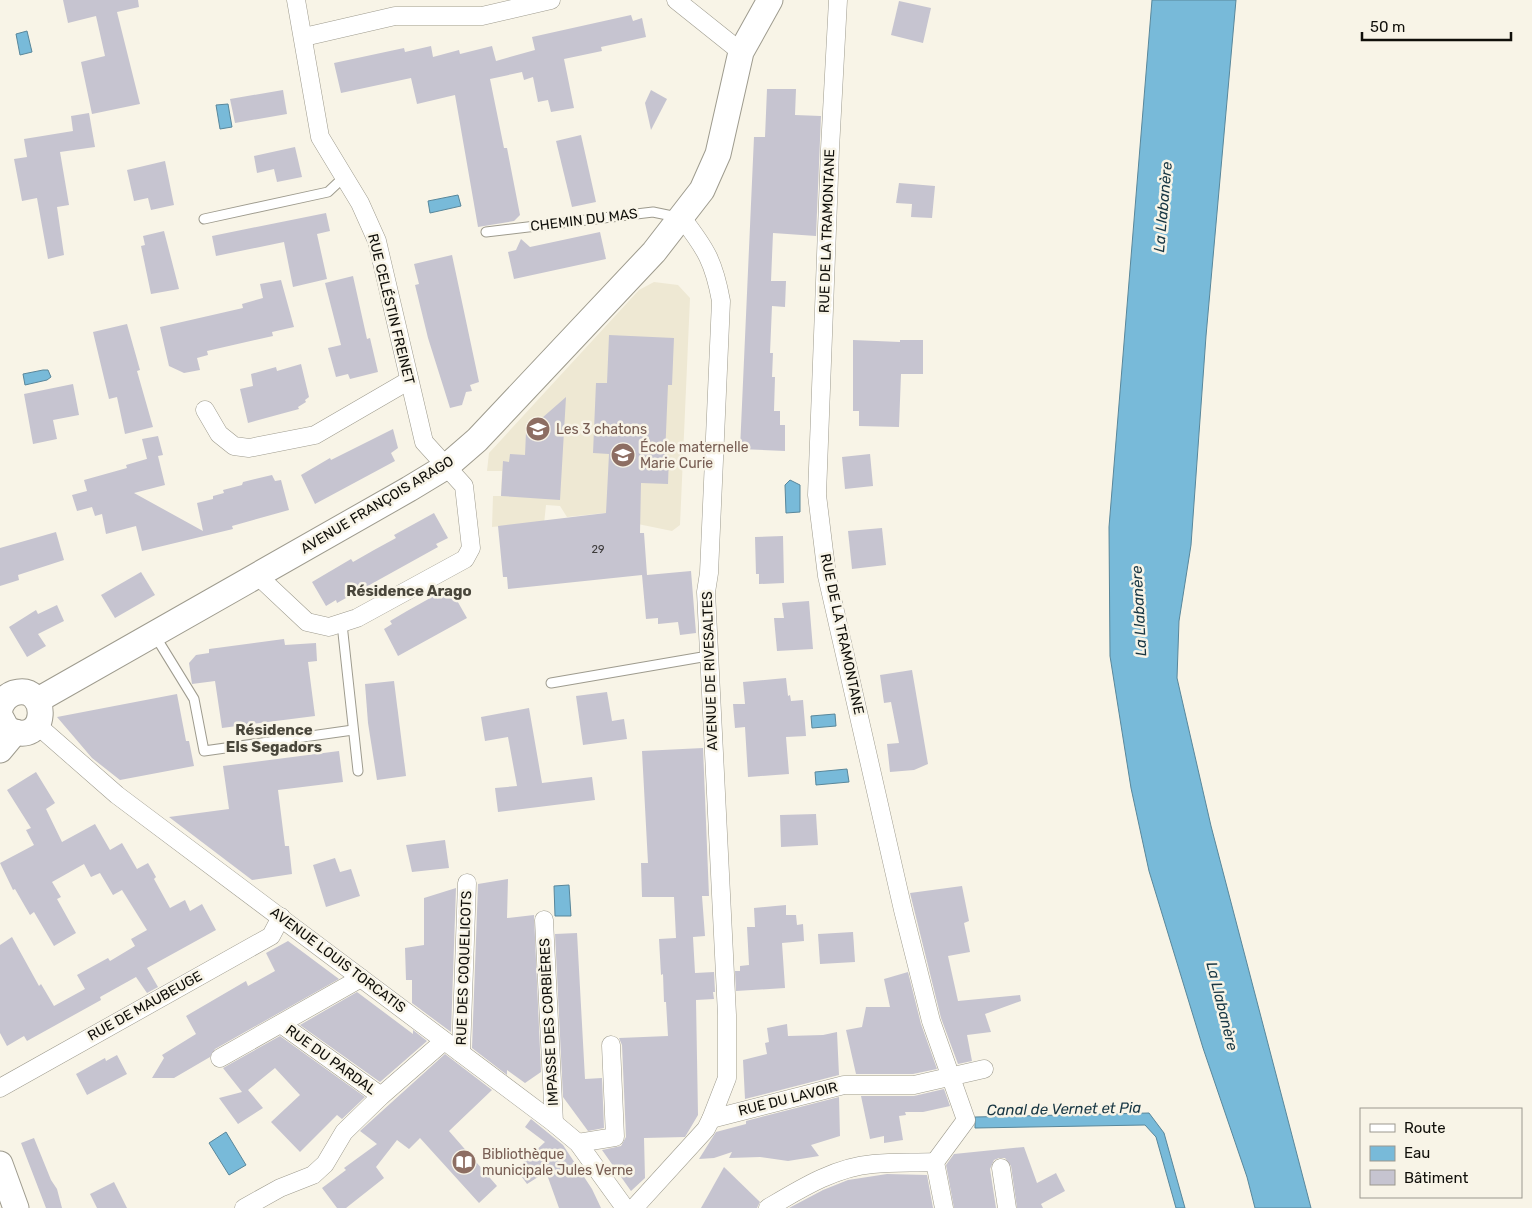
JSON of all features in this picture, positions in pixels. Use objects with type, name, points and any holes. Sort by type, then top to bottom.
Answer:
[{"type":"main road","points":[[682,218],[702,190],[718,154],[741,52],[770,0]]},
{"type":"main road","name":"AVENUE FRANÇOIS ARAGO","points":[[12,714],[258,576],[447,466],[477,440],[654,252],[682,218]]},
{"type":"main road","points":[[0,1164],[16,1208]]},
{"type":"street","name":"RUE CELÉSTIN FREINET","points":[[296,0],[320,137],[360,203],[377,240],[401,338],[408,381],[424,442],[464,486],[471,548],[465,559],[357,618],[342,624]]},
{"type":"street","points":[[304,37],[395,16],[482,16],[551,0]]},
{"type":"street","points":[[676,0],[741,52]]},
{"type":"street","name":"RUE DE LA TRAMONTANE","points":[[838,0],[830,139],[817,495],[827,576],[903,910],[931,1021],[966,1120],[935,1162]]},
{"type":"street","name":"AVENUE DE RIVESALTES","points":[[682,218],[705,248],[715,271],[722,301],[709,573],[706,592],[727,1015],[727,1078],[708,1124]]},
{"type":"street","points":[[205,410],[219,434],[234,446],[249,448],[314,435],[408,381]]},
{"type":"street","points":[[258,576],[307,622],[329,627],[342,624]]},
{"type":"street","name":"AVENUE LOUIS TORCATIS","points":[[12,714],[554,1123],[578,1143],[625,1208]]},
{"type":"street","name":"RUE DES COQUELICOTS","points":[[461,1052],[466,883]]},
{"type":"street","name":"RUE DE MAUBEUGE","points":[[0,1088],[271,936],[281,917]]},
{"type":"street","name":"IMPASSE DES CORBIÈRES","points":[[544,920],[554,1123]]},
{"type":"street","points":[[220,1058],[361,978]]},
{"type":"street","name":"RUE DU PARDAL","points":[[281,1024],[381,1096]]},
{"type":"street","points":[[244,1208],[280,1188],[312,1175],[325,1164],[344,1132],[381,1096],[444,1041]]},
{"type":"street","points":[[578,1143],[615,1137],[611,1044]]},
{"type":"street","name":"RUE DU LAVOIR","points":[[708,1124],[844,1085],[914,1085],[984,1069]]},
{"type":"street","points":[[634,1208],[708,1124]]},
{"type":"street","points":[[768,1208],[810,1183],[850,1169],[872,1164],[935,1162],[944,1208]]},
{"type":"street","points":[[1001,1168],[1007,1208]]},
{"type":"lane","points":[[204,219],[328,192],[344,177]]},
{"type":"lane","name":"CHEMIN DU MAS","points":[[486,232],[653,212],[682,218]]},
{"type":"lane","points":[[342,624],[358,771]]},
{"type":"lane","points":[[154,634],[194,699],[204,751],[353,730]]},
{"type":"lane","points":[[551,683],[708,656]]},
{"type":"shaded area","name":"École maternelle Marie Curie","points":[[654,282],[678,285],[690,298],[680,525],[672,531],[633,523],[605,513],[567,517],[560,506],[546,505],[544,524],[532,523],[492,527],[493,496],[501,496],[502,471],[487,471],[489,453],[639,290]]},
{"type":"water","name":"La Llabanère","points":[[1152,0],[1236,0],[1206,336],[1191,545],[1179,621],[1177,678],[1211,826],[1311,1208],[1255,1208],[1247,1177],[1203,1048],[1149,871],[1131,788],[1110,656],[1109,527]]},
{"type":"water","points":[[27,31],[32,52],[20,55],[16,34]]},
{"type":"water","points":[[228,104],[232,127],[220,129],[216,105]]},
{"type":"water","points":[[458,195],[461,206],[430,213],[428,201]]},
{"type":"water","points":[[48,370],[51,377],[47,380],[25,385],[23,374]]},
{"type":"water","points":[[790,480],[800,485],[800,512],[786,513],[785,485]]},
{"type":"water","points":[[835,714],[836,726],[812,728],[811,716]]},
{"type":"water","points":[[847,769],[849,782],[816,785],[815,772]]},
{"type":"water","points":[[569,885],[571,916],[555,916],[554,886]]},
{"type":"water","name":"Canal de Vernet et Pia","points":[[1149,1113],[1164,1133],[1185,1208],[1176,1208],[1156,1137],[1145,1125],[975,1128],[975,1117]]},
{"type":"water","points":[[226,1132],[246,1165],[229,1175],[209,1143]]},
{"type":"building","points":[[63,0],[138,0],[139,7],[117,12],[140,104],[92,114],[81,62],[105,56],[96,16],[68,23]]},
{"type":"building","points":[[899,1],[931,8],[923,43],[891,35]]},
{"type":"building","points":[[631,15],[633,21],[642,18],[646,37],[601,47],[602,51],[564,59],[574,108],[551,112],[548,100],[538,102],[533,77],[524,80],[522,72],[490,79],[504,148],[507,148],[520,215],[514,221],[478,227],[455,95],[417,104],[411,78],[341,93],[334,63],[404,48],[405,52],[431,46],[433,57],[459,50],[460,54],[492,46],[496,61],[535,50],[532,37]]},
{"type":"building","points":[[767,89],[796,89],[795,115],[821,116],[816,236],[773,233],[771,281],[786,281],[785,307],[772,306],[770,353],[773,353],[772,377],[775,377],[774,411],[780,411],[780,425],[785,425],[785,451],[740,449],[754,137],[765,137]]},
{"type":"building","points":[[283,90],[287,114],[235,123],[230,99]]},
{"type":"building","points":[[651,90],[667,99],[651,130],[645,103]]},
{"type":"building","points":[[89,113],[95,147],[60,152],[69,205],[57,207],[64,255],[48,259],[37,198],[22,201],[14,159],[27,157],[24,139],[73,131],[71,116]]},
{"type":"building","points":[[581,135],[596,202],[572,207],[556,141]]},
{"type":"building","points":[[295,147],[302,177],[277,182],[274,169],[257,173],[254,156]]},
{"type":"building","points":[[165,161],[174,205],[151,210],[148,198],[134,201],[127,170]]},
{"type":"building","points":[[899,183],[935,186],[932,218],[911,217],[912,204],[896,203]]},
{"type":"building","points":[[326,213],[330,231],[317,234],[327,279],[293,287],[284,242],[216,256],[212,236]]},
{"type":"building","points":[[164,231],[179,289],[151,294],[141,246],[145,245],[143,236]]},
{"type":"building","points":[[600,232],[606,259],[514,279],[508,252],[516,250],[521,239],[530,247]]},
{"type":"building","points":[[452,255],[479,382],[470,385],[472,391],[466,392],[462,405],[450,408],[428,338],[415,285],[419,284],[414,264]]},
{"type":"building","points":[[353,276],[367,339],[370,338],[378,372],[350,379],[348,374],[336,377],[328,348],[341,345],[325,283]]},
{"type":"building","points":[[281,280],[294,327],[272,332],[273,336],[207,351],[208,355],[197,358],[200,370],[184,373],[169,366],[160,327],[243,308],[242,304],[263,298],[260,284]]},
{"type":"building","points":[[127,324],[140,370],[137,371],[153,427],[125,434],[117,397],[109,399],[93,332]]},
{"type":"building","points":[[609,335],[674,338],[672,385],[668,385],[665,456],[669,456],[668,484],[641,483],[640,533],[644,533],[647,575],[691,571],[696,633],[680,635],[678,622],[658,624],[658,618],[646,619],[642,575],[508,589],[507,577],[503,577],[498,526],[606,513],[609,454],[593,453],[596,383],[607,383]]},
{"type":"building","points":[[853,340],[900,342],[900,340],[923,340],[923,374],[901,374],[899,427],[859,426],[859,411],[853,411]]},
{"type":"building","points":[[301,364],[309,397],[305,400],[306,402],[298,407],[299,409],[248,423],[240,389],[253,386],[251,374],[276,367],[277,371]]},
{"type":"building","points":[[73,384],[79,415],[53,420],[57,439],[33,444],[24,394]]},
{"type":"building","points":[[566,397],[560,500],[501,496],[503,461],[509,462],[510,454],[525,455],[526,432]]},
{"type":"building","points":[[393,429],[398,448],[391,453],[395,461],[315,504],[301,475],[330,458],[331,460]]},
{"type":"building","points":[[158,436],[163,455],[158,456],[165,485],[134,493],[203,531],[197,503],[213,499],[213,496],[224,493],[223,490],[242,485],[243,482],[272,475],[275,481],[281,480],[289,510],[232,526],[233,529],[142,551],[136,526],[106,534],[102,514],[95,516],[92,507],[77,511],[72,495],[87,491],[84,480],[127,468],[126,465],[147,459],[142,439]]},
{"type":"building","points":[[870,454],[873,486],[845,489],[842,457]]},
{"type":"building","points":[[434,513],[448,538],[436,544],[438,547],[337,603],[336,600],[326,606],[312,582],[351,559],[353,562],[396,538],[394,535]]},
{"type":"building","points":[[882,528],[886,565],[852,569],[848,531]]},
{"type":"building","points":[[56,532],[64,560],[18,575],[19,580],[0,586],[0,548]]},
{"type":"building","points":[[783,536],[784,583],[759,584],[759,574],[756,574],[755,537]]},
{"type":"building","points":[[141,572],[155,595],[115,618],[101,595]]},
{"type":"building","points":[[451,590],[467,618],[398,656],[384,629],[392,624],[390,621],[441,592],[443,595]]},
{"type":"building","points":[[809,601],[813,649],[777,651],[774,618],[784,618],[782,603]]},
{"type":"building","points":[[57,605],[64,621],[38,634],[46,646],[27,657],[9,627],[36,610],[38,614]]},
{"type":"building","points":[[284,639],[285,645],[316,643],[317,661],[308,662],[315,716],[222,728],[215,681],[192,684],[189,663],[196,655],[209,653],[209,649]]},
{"type":"building","points":[[912,670],[928,764],[914,770],[890,772],[887,744],[899,743],[891,702],[884,703],[880,675]]},
{"type":"building","points":[[786,678],[788,696],[790,695],[791,701],[803,700],[806,736],[786,737],[789,774],[748,777],[745,727],[735,728],[733,704],[745,704],[743,682]]},
{"type":"building","points":[[394,681],[406,776],[377,780],[368,723],[365,684]]},
{"type":"building","points":[[607,692],[612,721],[624,719],[627,739],[583,745],[576,696]]},
{"type":"building","points":[[177,694],[186,741],[189,741],[194,766],[120,780],[92,758],[57,717]]},
{"type":"building","points":[[529,708],[542,783],[592,777],[595,800],[498,812],[495,788],[517,786],[508,737],[485,741],[481,717]]},
{"type":"building","points":[[703,748],[709,896],[702,896],[705,936],[693,937],[695,973],[714,972],[715,992],[713,992],[714,999],[696,1000],[698,1115],[685,1137],[644,1138],[645,1178],[631,1191],[602,1150],[621,1146],[626,1137],[622,1045],[619,1038],[668,1036],[659,939],[676,938],[674,897],[642,897],[641,863],[648,863],[642,751]]},
{"type":"building","points":[[339,751],[343,782],[278,790],[285,846],[289,846],[292,874],[252,880],[169,817],[229,809],[223,766]]},
{"type":"building","points":[[36,772],[55,803],[46,809],[62,842],[95,824],[110,850],[122,843],[137,869],[148,863],[156,877],[154,879],[170,908],[185,900],[190,911],[202,904],[216,930],[147,968],[158,987],[147,993],[136,977],[100,997],[101,1000],[27,1041],[24,1036],[7,1046],[0,1033],[0,945],[12,937],[39,986],[41,984],[54,1006],[85,989],[77,975],[108,958],[110,961],[135,946],[131,939],[147,930],[122,890],[113,895],[100,873],[91,877],[84,864],[52,882],[61,897],[57,899],[76,933],[54,946],[34,912],[30,915],[15,889],[13,890],[0,863],[34,845],[26,830],[31,828],[7,790]]},
{"type":"building","points":[[816,814],[818,845],[781,847],[780,815]]},
{"type":"building","points":[[445,840],[449,868],[412,872],[406,845]]},
{"type":"building","points":[[335,858],[340,872],[351,869],[360,896],[326,907],[313,865]]},
{"type":"building","points":[[508,879],[507,918],[534,915],[541,1072],[525,1083],[507,1070],[507,1075],[472,1048],[478,884]]},
{"type":"building","points":[[962,886],[969,921],[964,923],[970,952],[948,956],[958,1001],[1020,995],[1021,1001],[985,1014],[991,1032],[967,1035],[972,1061],[958,1064],[941,1018],[910,893]]},
{"type":"building","points":[[456,888],[451,1032],[412,1003],[412,980],[406,980],[405,948],[424,945],[424,898]]},
{"type":"building","points":[[786,905],[786,915],[796,915],[797,925],[803,924],[804,941],[782,943],[785,988],[736,991],[735,971],[740,971],[740,966],[749,965],[747,927],[755,927],[754,908]]},
{"type":"building","points":[[853,932],[855,962],[820,964],[818,934]]},
{"type":"building","points":[[577,933],[585,1079],[602,1078],[604,1128],[588,1131],[563,1097],[555,934]]},
{"type":"building","points":[[288,941],[339,979],[215,1049],[210,1057],[174,1078],[152,1078],[164,1058],[162,1055],[196,1034],[186,1016],[246,981],[248,986],[275,971],[266,953]]},
{"type":"building","points":[[908,972],[921,1024],[937,1069],[913,1074],[856,1074],[846,1030],[862,1027],[866,1007],[890,1007],[884,979]]},
{"type":"building","points":[[357,992],[413,1034],[413,1030],[427,1041],[380,1082],[300,1025]]},
{"type":"building","points":[[787,1024],[788,1036],[823,1035],[837,1032],[839,1075],[745,1099],[743,1060],[767,1054],[765,1043],[769,1042],[767,1028]]},
{"type":"building","points":[[280,1036],[365,1097],[342,1119],[337,1115],[300,1152],[271,1122],[300,1095],[275,1068],[248,1090],[263,1108],[238,1124],[219,1098],[242,1092],[223,1068]]},
{"type":"building","points":[[445,1054],[492,1090],[449,1131],[497,1186],[479,1203],[420,1138],[409,1149],[397,1140],[376,1167],[384,1178],[346,1208],[337,1208],[322,1188],[346,1170],[344,1168],[377,1144],[360,1131]]},
{"type":"building","points":[[117,1055],[127,1074],[87,1095],[76,1074],[105,1058],[106,1061]]},
{"type":"building","points":[[944,1089],[950,1106],[923,1112],[905,1112],[906,1115],[899,1116],[903,1140],[884,1143],[884,1136],[870,1139],[861,1096],[914,1096]]},
{"type":"building","points":[[839,1097],[840,1136],[811,1145],[819,1156],[788,1161],[760,1157],[729,1158],[732,1152],[714,1158],[699,1159],[716,1132],[746,1124],[746,1121]]},
{"type":"building","points":[[531,1119],[563,1145],[592,1189],[601,1208],[559,1208],[546,1172],[527,1184],[516,1169],[545,1142],[525,1127]]},
{"type":"building","points":[[34,1138],[51,1180],[57,1189],[62,1208],[46,1208],[21,1143]]},
{"type":"building","points":[[1024,1147],[1037,1183],[1056,1173],[1065,1191],[1041,1204],[1043,1208],[1017,1208],[1011,1166],[1005,1158],[999,1158],[994,1160],[990,1169],[996,1208],[954,1208],[946,1165],[954,1154]]},
{"type":"building","points":[[724,1167],[760,1202],[757,1208],[701,1208]]},
{"type":"building","points":[[887,1174],[927,1175],[933,1208],[789,1208],[823,1190],[848,1180]]},
{"type":"building","points":[[114,1182],[127,1208],[97,1208],[90,1194]]},
{"type":"place","name":"Les 3 chatons","points":[[538,429]]},
{"type":"place","name":"École maternelle Marie Curie","points":[[623,455]]},
{"type":"place","name":"Bibliothèque municipale Jules Verne","points":[[464,1162]]},
{"type":"district","name":"Résidence Arago","points":[[409,591]]},
{"type":"district","name":"Résidence Els Segadors","points":[[274,738]]}]
